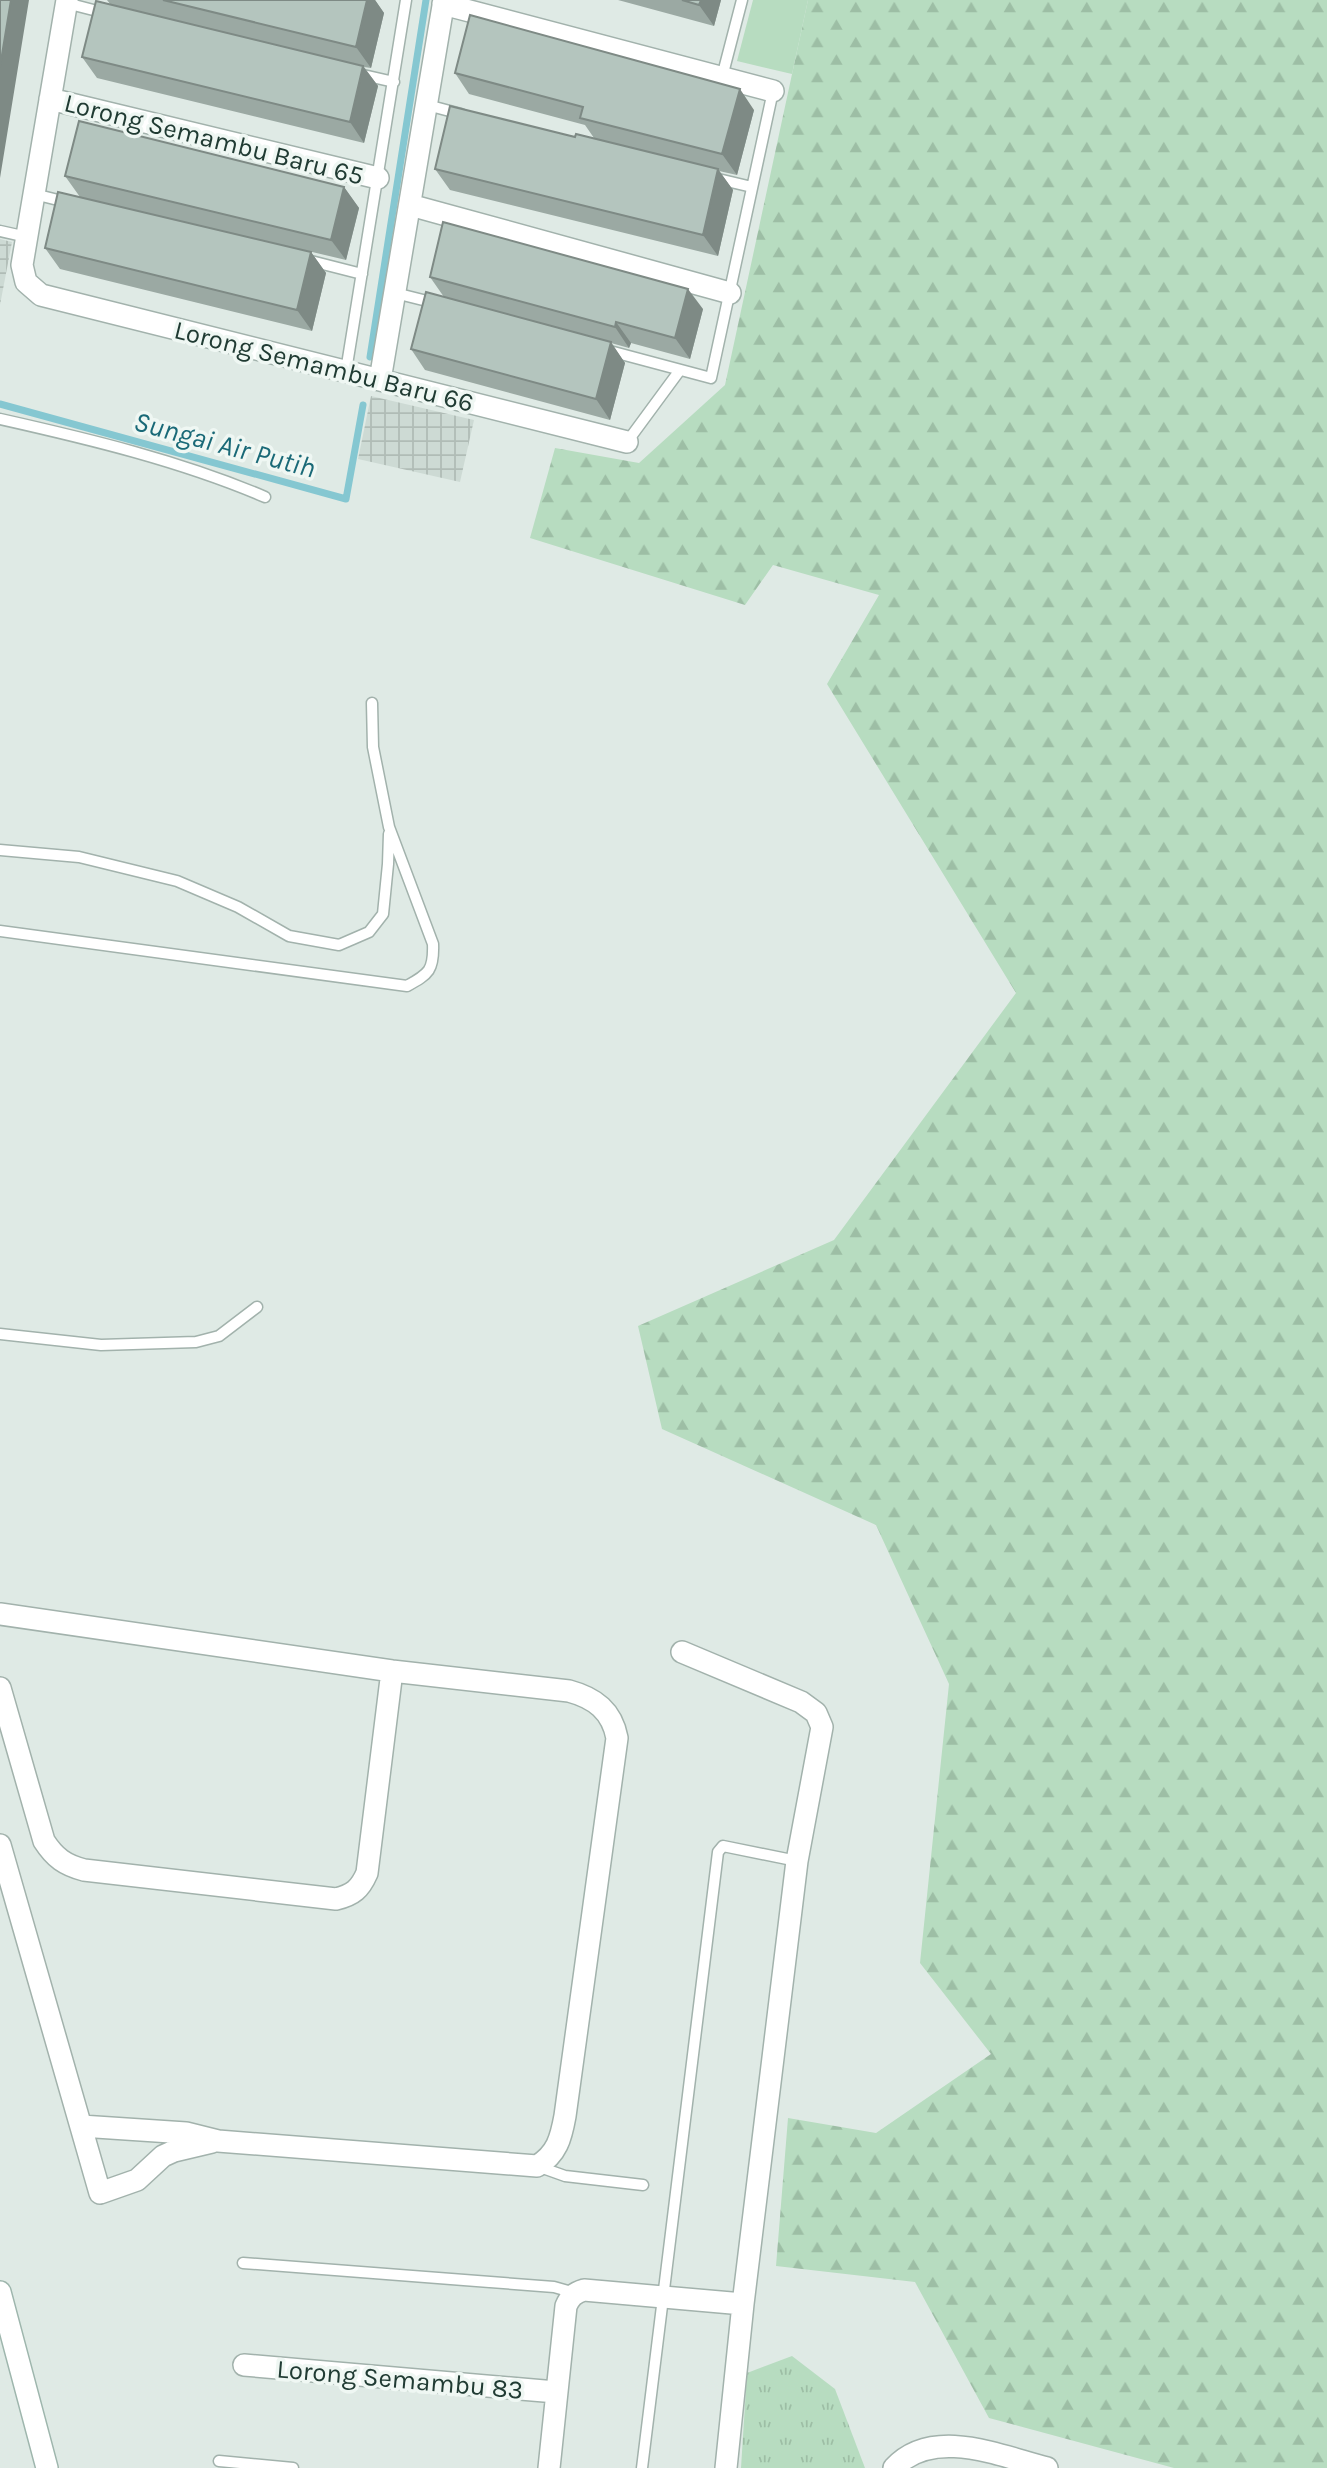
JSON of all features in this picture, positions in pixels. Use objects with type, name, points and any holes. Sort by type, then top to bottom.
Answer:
[{"type":"street","points":[[27,237],[67,2]]},
{"type":"street","points":[[380,380],[443,2],[773,91]]},
{"type":"street","name":"Lorong Semambu Baru 65","points":[[50,99],[378,178]]},
{"type":"street","points":[[410,205],[730,293]]},
{"type":"street","name":"Lorong Semambu Baru 66","points":[[27,237],[22,265],[26,282],[41,295],[627,442]]},
{"type":"street","points":[[0,1614],[392,1671],[569,1690],[586,1695],[598,1703],[615,1726],[617,1738],[565,2116],[559,2143],[554,2152],[537,2166],[218,2141],[186,2133],[81,2126]]},
{"type":"street","points":[[682,1652],[802,1702],[816,1713],[822,1727],[797,1861],[743,2304],[726,2468]]},
{"type":"street","points":[[0,1688],[44,1841],[52,1854],[67,1866],[336,1899],[351,1896],[361,1886],[367,1873],[392,1671]]},
{"type":"street","points":[[0,1844],[100,2193],[137,2180],[163,2156],[174,2151],[218,2141]]},
{"type":"street","points":[[549,2468],[569,2298],[584,2290],[743,2304]]},
{"type":"street","points":[[0,2292],[47,2468]]},
{"type":"street","name":"Lorong Semambu 83","points":[[244,2365],[556,2392]]},
{"type":"street","points":[[894,2468],[911,2454],[931,2447],[958,2446],[1047,2468]]},
{"type":"lane","points":[[346,371],[406,0]]},
{"type":"lane","points":[[722,77],[742,0]]},
{"type":"lane","points":[[67,2],[119,16]]},
{"type":"lane","points":[[341,69],[394,82]]},
{"type":"lane","points":[[589,345],[711,378],[773,91]]},
{"type":"lane","points":[[426,105],[467,115]]},
{"type":"lane","points":[[698,173],[752,187]]},
{"type":"lane","points":[[34,194],[87,207]]},
{"type":"lane","points":[[0,231],[27,237]]},
{"type":"lane","points":[[296,258],[362,274]]},
{"type":"lane","points":[[395,293],[447,307]]},
{"type":"lane","points":[[627,442],[680,370]]},
{"type":"lane","points":[[0,419],[218,476],[265,497]]},
{"type":"lane","points":[[0,931],[407,986],[426,976],[434,962],[433,944],[389,827],[373,747],[372,703]]},
{"type":"lane","points":[[0,850],[79,857],[177,881],[238,906],[289,936],[339,945],[369,933],[383,914],[389,827]]},
{"type":"lane","points":[[0,1334],[101,1345],[196,1342],[219,1336],[257,1307]]},
{"type":"lane","points":[[642,2468],[718,1852],[723,1846],[797,1861]]},
{"type":"lane","points":[[537,2166],[565,2176],[643,2185]]},
{"type":"lane","points":[[243,2263],[554,2287],[575,2293]]},
{"type":"lane","points":[[219,2461],[293,2468]]},
{"type":"shaded area","points":[[0,239],[12,242],[0,305]]},
{"type":"shaded area","points":[[371,396],[474,420],[460,482],[358,459]]},
{"type":"green space","points":[[753,0],[808,0],[792,74],[737,61]]},
{"type":"green space","points":[[808,0],[1327,0],[1327,2468],[1174,2468],[989,2418],[915,2282],[776,2266],[788,2118],[876,2133],[991,2054],[920,1963],[949,1684],[876,1525],[662,1429],[638,1326],[834,1240],[1016,993],[827,684],[879,595],[773,565],[745,605],[530,538],[555,448],[639,463],[725,385]]},
{"type":"green space","points":[[792,2356],[835,2389],[865,2468],[741,2468],[747,2373]]},
{"type":"building","points":[[0,0],[11,0],[0,67]]},
{"type":"building","points":[[163,0],[367,0],[356,47]]},
{"type":"building","points":[[682,0],[701,0],[699,5]]},
{"type":"building","points":[[96,1],[363,66],[350,122],[82,57]]},
{"type":"building","points":[[470,15],[740,89],[722,154],[580,118],[583,107],[455,73]]},
{"type":"building","points":[[450,106],[718,169],[703,235],[435,169]]},
{"type":"building","points":[[79,121],[344,187],[331,240],[65,176]]},
{"type":"building","points":[[58,192],[311,252],[297,310],[45,248]]},
{"type":"building","points":[[443,222],[688,289],[675,338],[616,322],[615,327],[430,277]]},
{"type":"building","points":[[426,292],[611,342],[596,399],[411,349]]},
{"type":"waterway","name":"Sungai Air Putih","points":[[370,357],[426,0]]},
{"type":"waterway","name":"Sungai Air Putih","points":[[0,404],[346,499],[363,405]]}]
